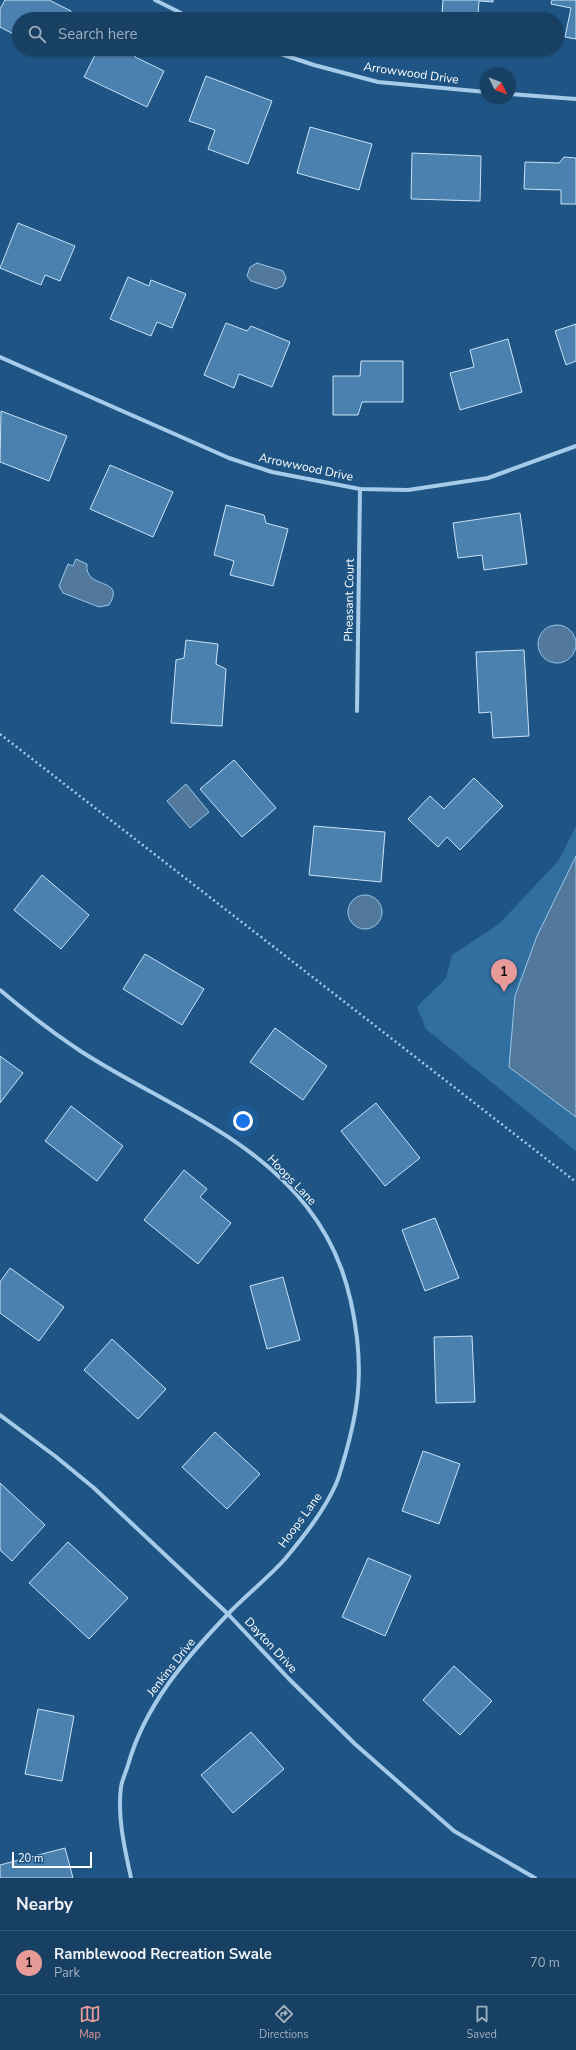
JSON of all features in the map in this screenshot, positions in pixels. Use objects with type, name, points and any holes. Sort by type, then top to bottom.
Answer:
[{"type":"street","points":[[155,0],[178,12]]},
{"type":"street","name":"Arrowwood Drive","points":[[287,56],[314,65],[378,82],[480,91]]},
{"type":"street","points":[[516,94],[576,99]]},
{"type":"street","name":"Arrowwood Drive","points":[[0,357],[229,458],[272,472],[360,489],[408,490],[488,478],[576,446]]},
{"type":"street","name":"Pheasant Court","points":[[357,711],[360,489]]},
{"type":"street","name":"Hoops Lane","points":[[0,990],[46,1026],[83,1052],[205,1122],[244,1148],[274,1171],[306,1206],[330,1243],[344,1272],[353,1307],[359,1357],[359,1396],[337,1482],[322,1511],[284,1560],[228,1614]]},
{"type":"street","name":"Dayton Drive","points":[[0,1415],[55,1456],[94,1488],[228,1614],[289,1679],[355,1744],[454,1832],[535,1878]]},
{"type":"street","name":"Jenkins Drive","points":[[131,1878],[122,1824],[121,1788],[132,1751],[145,1719],[162,1692],[228,1614]]},
{"type":"path","points":[[0,734],[576,1182]]},
{"type":"shaded area","points":[[257,263],[283,271],[286,278],[283,286],[276,289],[251,281],[247,276],[250,267]]},
{"type":"shaded area","points":[[76,559],[87,564],[88,572],[92,578],[109,586],[113,590],[113,596],[109,605],[99,607],[63,593],[59,586],[68,564],[73,566]]},
{"type":"shaded area","points":[[553,625],[561,625],[568,628],[573,633],[576,644],[573,655],[568,660],[561,663],[553,663],[546,660],[541,655],[538,648],[538,640],[541,633],[546,628]]},
{"type":"shaded area","points":[[186,784],[209,812],[190,828],[167,801]]},
{"type":"shaded area","points":[[576,826],[576,1151],[426,1029],[417,1007],[446,978],[452,955],[499,924],[559,860]]},
{"type":"shaded area","points":[[576,856],[576,1117],[509,1067],[515,996],[537,936]]},
{"type":"shaded area","points":[[365,895],[377,900],[382,912],[377,924],[365,929],[353,924],[348,912],[353,900]]},
{"type":"building","points":[[5,0],[49,0],[71,11],[12,12],[12,33],[0,27],[0,9]]},
{"type":"building","points":[[443,0],[493,0],[493,2],[479,1],[478,12],[442,12]]},
{"type":"building","points":[[552,0],[576,0],[576,39],[565,37],[571,8],[551,4]]},
{"type":"building","points":[[94,56],[135,56],[164,71],[147,107],[84,77]]},
{"type":"building","points":[[206,76],[272,101],[248,164],[208,149],[215,130],[189,121]]},
{"type":"building","points":[[310,127],[372,144],[359,190],[297,173]]},
{"type":"building","points":[[412,153],[481,156],[480,201],[411,199]]},
{"type":"building","points":[[564,157],[576,158],[576,204],[561,204],[561,190],[524,189],[525,162],[559,163]]},
{"type":"building","points":[[18,223],[75,246],[60,281],[45,275],[41,285],[0,268]]},
{"type":"building","points":[[128,277],[149,286],[151,280],[186,294],[172,328],[157,322],[151,336],[110,319]]},
{"type":"building","points":[[226,323],[247,331],[251,326],[290,342],[272,387],[239,374],[234,388],[204,375]]},
{"type":"building","points":[[576,324],[576,361],[566,365],[555,331]]},
{"type":"building","points":[[508,339],[522,392],[460,410],[450,373],[474,367],[470,350]]},
{"type":"building","points":[[361,361],[403,361],[403,402],[362,402],[358,415],[333,415],[333,376],[360,376]]},
{"type":"building","points":[[1,411],[67,436],[49,481],[0,462]]},
{"type":"building","points":[[110,465],[173,492],[153,537],[90,509]]},
{"type":"building","points":[[226,505],[264,515],[266,523],[288,529],[273,586],[230,575],[234,561],[214,555]]},
{"type":"building","points":[[520,513],[527,564],[484,570],[482,555],[458,558],[453,523]]},
{"type":"building","points":[[186,640],[218,644],[216,664],[226,669],[222,726],[171,723],[176,660],[184,658]]},
{"type":"building","points":[[524,650],[529,736],[493,738],[491,712],[479,713],[476,652]]},
{"type":"building","points":[[234,760],[276,808],[242,837],[200,789]]},
{"type":"building","points":[[474,778],[503,806],[460,850],[447,837],[438,847],[408,819],[430,796],[444,809]]},
{"type":"building","points":[[314,826],[385,832],[381,882],[309,875]]},
{"type":"building","points":[[42,875],[89,915],[61,949],[14,910]]},
{"type":"building","points":[[145,954],[204,989],[182,1025],[123,989]]},
{"type":"building","points":[[275,1028],[327,1066],[303,1100],[250,1062]]},
{"type":"building","points":[[0,1056],[23,1073],[0,1103]]},
{"type":"building","points":[[376,1103],[420,1158],[385,1186],[341,1131]]},
{"type":"building","points":[[71,1106],[123,1146],[97,1181],[45,1141]]},
{"type":"building","points":[[184,1170],[207,1189],[200,1197],[231,1223],[198,1264],[144,1220]]},
{"type":"building","points":[[435,1218],[459,1278],[425,1291],[402,1230]]},
{"type":"building","points":[[10,1268],[64,1307],[39,1341],[0,1313],[0,1282]]},
{"type":"building","points":[[283,1277],[300,1340],[267,1349],[250,1286]]},
{"type":"building","points":[[472,1336],[475,1402],[436,1403],[434,1337]]},
{"type":"building","points":[[112,1339],[166,1389],[138,1419],[84,1370]]},
{"type":"building","points":[[215,1432],[260,1474],[227,1509],[182,1467]]},
{"type":"building","points":[[423,1451],[460,1464],[439,1524],[402,1511]]},
{"type":"building","points":[[0,1483],[45,1525],[12,1561],[0,1550]]},
{"type":"building","points":[[68,1542],[128,1598],[89,1639],[29,1583]]},
{"type":"building","points":[[368,1558],[411,1576],[385,1636],[342,1617]]},
{"type":"building","points":[[454,1666],[492,1701],[460,1735],[423,1700]]},
{"type":"building","points":[[38,1709],[74,1716],[62,1781],[25,1774]]},
{"type":"building","points":[[251,1732],[284,1769],[233,1813],[201,1775]]},
{"type":"building","points":[[65,1848],[73,1878],[0,1878],[0,1865]]},
{"type":"place","name":"Ramblewood Recreation Swale","points":[[504,992]]}]
